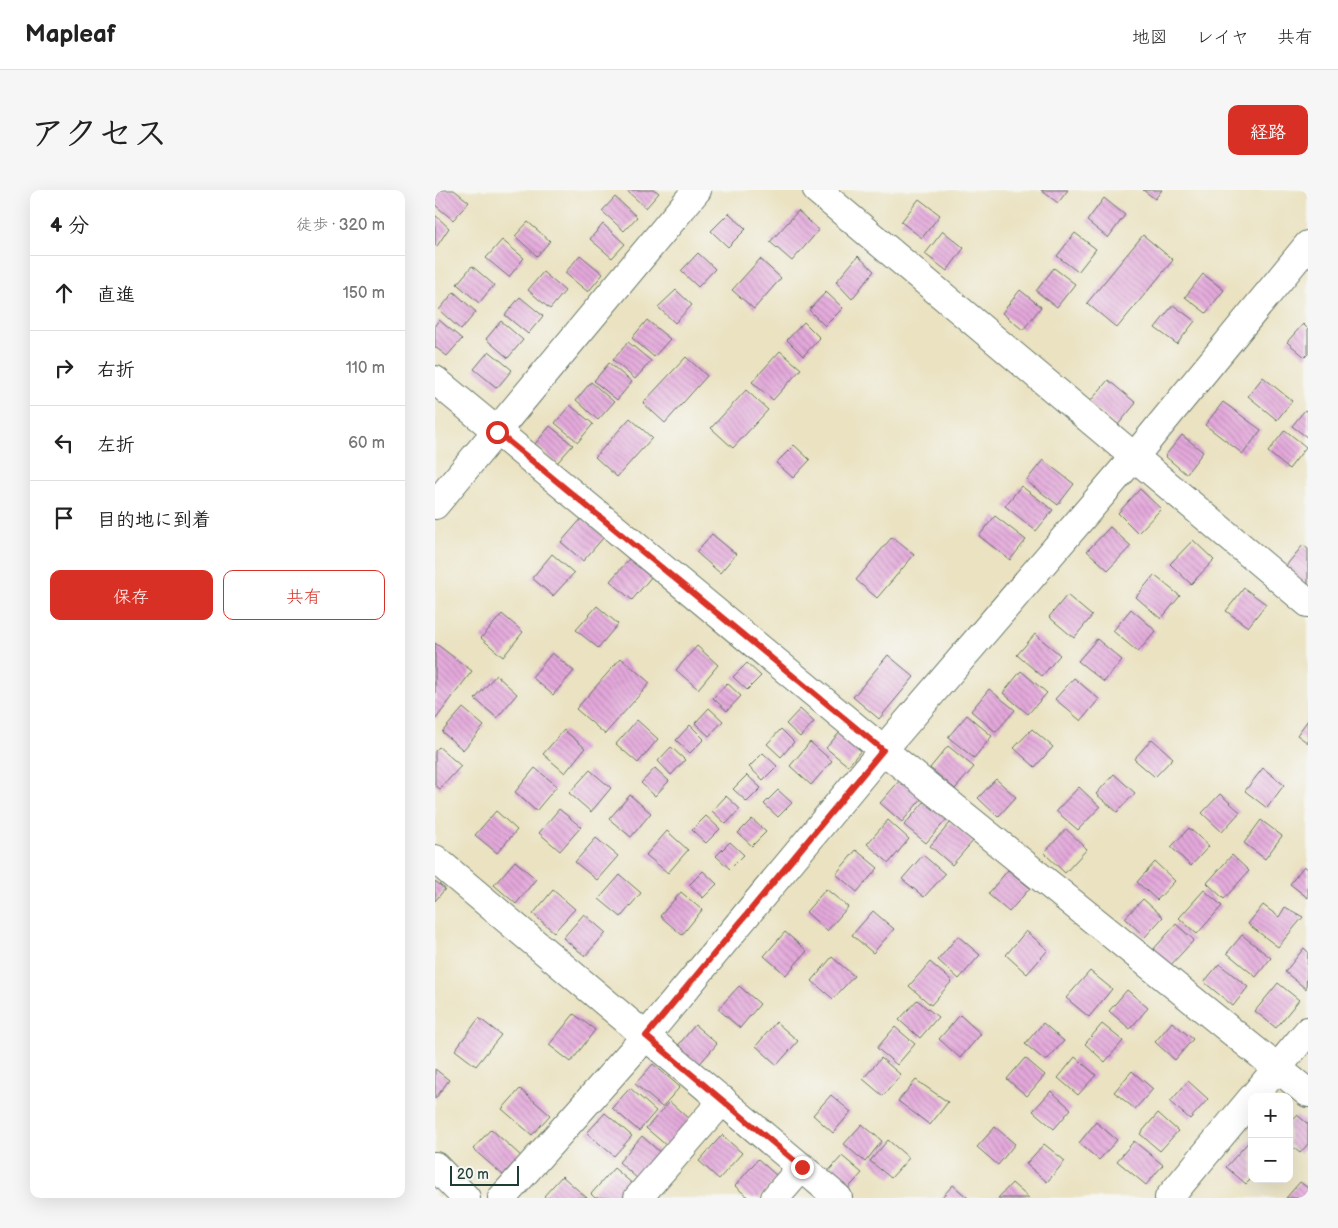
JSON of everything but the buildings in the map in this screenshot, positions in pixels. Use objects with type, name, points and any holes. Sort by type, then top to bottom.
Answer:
[{"type":"street","points":[[435,505],[697,190]]},
{"type":"street","points":[[817,190],[1308,603]]},
{"type":"street","points":[[502,1198],[646,1036],[883,750],[1134,457],[1308,245]]},
{"type":"street","points":[[435,380],[883,750],[1308,1093]]},
{"type":"street","points":[[435,859],[838,1198]]},
{"type":"street","points":[[1255,1093],[1308,1031]]},
{"type":"street","points":[[638,1198],[723,1100]]},
{"type":"street","points":[[1169,1198],[1248,1102]]},
{"type":"street","points":[[435,1166],[466,1198]]},
{"type":"street","points":[[775,1198],[802,1167]]},
{"type":"route","points":[[497,432],[883,750],[646,1036],[802,1167]]}]
